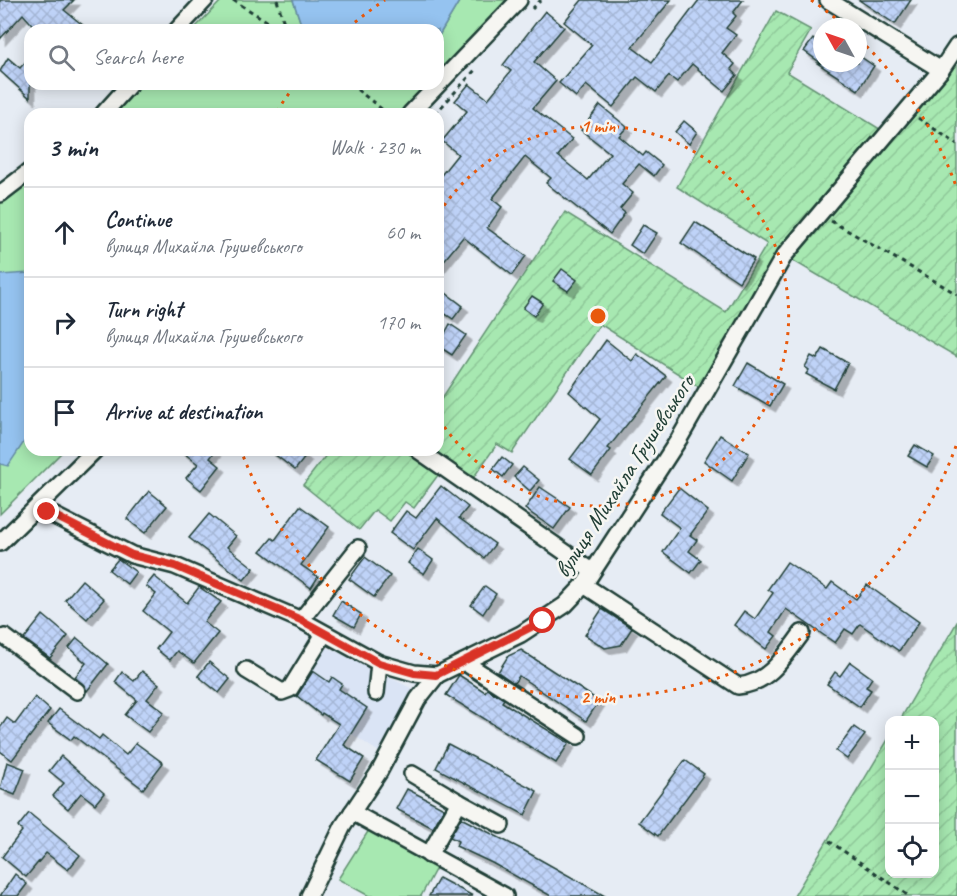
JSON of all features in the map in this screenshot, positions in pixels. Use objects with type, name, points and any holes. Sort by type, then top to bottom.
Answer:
[{"type":"street","points":[[183,24],[205,0]]},
{"type":"street","points":[[444,78],[519,0]]},
{"type":"street","points":[[828,0],[940,70]]},
{"type":"street","name":"вулиця Михайла Грушевського","points":[[436,675],[543,621],[565,605],[588,578],[679,439],[784,256],[940,70],[957,46]]},
{"type":"street","points":[[108,108],[125,90]]},
{"type":"street","points":[[416,108],[433,90]]},
{"type":"street","points":[[0,194],[24,176]]},
{"type":"street","points":[[0,543],[89,456]]},
{"type":"street","points":[[426,456],[588,578],[738,686],[754,685],[780,662],[802,633]]},
{"type":"street","points":[[37,507],[132,555],[175,566],[301,620],[379,663],[414,673],[436,675]]},
{"type":"street","points":[[301,620],[358,548]]},
{"type":"street","points":[[246,670],[282,692],[290,689],[324,634]]},
{"type":"street","points":[[2,640],[77,691]]},
{"type":"street","points":[[464,662],[578,736]]},
{"type":"street","points":[[376,693],[379,663]]},
{"type":"street","points":[[309,896],[352,812],[390,753],[417,699],[436,675]]},
{"type":"street","points":[[412,774],[501,825]]},
{"type":"street","points":[[429,855],[459,802]]},
{"type":"street","points":[[352,812],[505,896]]},
{"type":"path","points":[[233,0],[271,24]]},
{"type":"path","points":[[277,0],[284,24]]},
{"type":"path","points":[[358,90],[380,108]]},
{"type":"path","points":[[907,110],[957,144]]},
{"type":"path","points":[[819,214],[957,294]]},
{"type":"path","points":[[829,841],[909,896]]},
{"type":"shaded area","points":[[323,645],[415,690],[379,752],[292,695]]},
{"type":"green space","points":[[222,0],[293,0],[301,24],[199,24]]},
{"type":"green space","points":[[460,0],[508,0],[444,67],[444,27]]},
{"type":"green space","points":[[776,11],[811,30],[787,72],[883,131],[798,230],[702,389],[600,324],[512,453],[497,444],[471,481],[435,456],[444,456],[444,395],[565,212],[726,312],[767,244],[677,187]]},
{"type":"green space","points":[[957,60],[957,357],[792,260],[932,94]]},
{"type":"green space","points":[[134,90],[421,90],[404,108],[117,108]]},
{"type":"green space","points":[[24,180],[24,456],[58,456],[0,514],[0,198]]},
{"type":"green space","points":[[325,456],[420,456],[441,471],[414,508],[405,502],[390,521],[375,510],[359,530],[303,485]]},
{"type":"green space","points":[[957,622],[957,896],[794,896],[885,745],[885,878],[939,878],[939,716],[902,716]]},
{"type":"green space","points":[[369,830],[437,866],[421,896],[369,896],[338,879]]},
{"type":"water","points":[[293,0],[460,0],[444,27],[444,24],[301,24]]},
{"type":"water","points":[[24,273],[24,442],[8,466],[0,464],[0,275]]},
{"type":"building","points":[[0,0],[74,0],[64,10],[82,24],[32,24],[23,14],[0,39]]},
{"type":"building","points":[[582,0],[671,0],[632,47],[652,62],[699,0],[743,0],[733,13],[736,16],[726,28],[736,35],[722,53],[735,64],[731,69],[737,75],[724,91],[692,64],[677,82],[669,76],[656,92],[637,77],[613,107],[586,85],[576,97],[559,83],[592,45],[564,22]]},
{"type":"building","points":[[859,0],[911,0],[895,24]]},
{"type":"building","points":[[545,11],[564,27],[534,62],[556,81],[533,108],[572,139],[558,156],[588,180],[610,153],[581,130],[600,105],[627,127],[619,136],[643,156],[646,152],[662,165],[654,176],[639,164],[622,184],[633,193],[620,209],[625,213],[610,234],[546,183],[551,178],[525,157],[492,199],[502,207],[487,228],[526,256],[512,275],[463,237],[444,261],[444,172],[458,154],[444,143],[444,139],[467,111],[455,101],[469,84],[488,99],[511,71],[503,65]]},
{"type":"building","points":[[813,39],[813,57],[804,51]]},
{"type":"building","points":[[8,58],[20,68],[24,64],[24,90],[30,90],[30,98],[0,71]]},
{"type":"building","points":[[867,61],[874,66],[858,90],[831,72],[867,72]]},
{"type":"building","points":[[684,121],[697,132],[689,144],[675,132]]},
{"type":"building","points":[[695,222],[754,259],[739,282],[681,243]]},
{"type":"building","points":[[643,225],[657,233],[643,254],[630,245]]},
{"type":"building","points":[[562,269],[577,280],[568,291],[553,281]]},
{"type":"building","points":[[444,292],[463,306],[453,319],[444,313]]},
{"type":"building","points":[[532,296],[543,303],[534,316],[523,308]]},
{"type":"building","points":[[450,324],[466,335],[452,355],[444,350],[444,335]]},
{"type":"building","points":[[606,340],[632,361],[637,354],[666,376],[608,448],[611,450],[592,475],[570,459],[600,419],[569,392]]},
{"type":"building","points":[[823,349],[848,363],[834,389],[806,374],[809,370],[805,367],[811,356],[817,359]]},
{"type":"building","points":[[748,363],[783,384],[770,406],[735,386]]},
{"type":"building","points":[[720,435],[749,453],[732,481],[704,461]]},
{"type":"building","points":[[915,445],[934,456],[927,467],[908,456]]},
{"type":"building","points":[[188,456],[212,456],[210,458],[220,466],[201,490],[186,478],[198,464]]},
{"type":"building","points":[[277,456],[306,456],[295,470]]},
{"type":"building","points":[[502,457],[512,465],[503,477],[493,469]]},
{"type":"building","points":[[523,467],[539,480],[530,491],[514,477]]},
{"type":"building","points":[[441,486],[468,507],[459,518],[495,544],[484,558],[437,518],[413,550],[390,533],[406,511],[416,518]]},
{"type":"building","points":[[540,487],[570,507],[554,529],[525,509]]},
{"type":"building","points":[[679,488],[708,511],[690,535],[697,540],[689,551],[701,560],[691,573],[663,552],[680,528],[660,513]]},
{"type":"building","points":[[149,491],[167,506],[145,533],[127,519]]},
{"type":"building","points":[[300,506],[329,527],[301,565],[318,577],[311,588],[261,551],[272,538],[275,540]]},
{"type":"building","points":[[209,514],[236,536],[227,547],[254,568],[244,580],[189,538]]},
{"type":"building","points":[[418,549],[433,560],[424,574],[408,563]]},
{"type":"building","points":[[365,557],[390,576],[374,597],[349,579]]},
{"type":"building","points":[[118,559],[136,572],[127,584],[109,570]]},
{"type":"building","points":[[787,562],[827,589],[832,582],[856,599],[867,585],[919,622],[899,651],[860,624],[853,634],[845,629],[835,643],[786,609],[771,632],[776,636],[766,649],[734,625],[744,611],[755,619],[773,593],[768,589]]},
{"type":"building","points":[[154,576],[187,603],[199,587],[221,602],[204,622],[218,633],[194,663],[177,651],[170,660],[156,649],[169,632],[143,611],[156,594],[146,586]]},
{"type":"building","points":[[82,580],[104,599],[87,619],[65,600]]},
{"type":"building","points":[[485,586],[496,594],[483,614],[471,605]]},
{"type":"building","points":[[341,601],[361,614],[354,627],[333,615]]},
{"type":"building","points":[[602,609],[632,628],[621,645],[605,648],[585,635]]},
{"type":"building","points":[[43,615],[68,636],[50,658],[24,639]]},
{"type":"building","points":[[77,638],[108,664],[87,691],[75,677],[86,663],[69,648]]},
{"type":"building","points":[[521,650],[599,701],[586,721],[519,676],[514,683],[498,672],[508,656]]},
{"type":"building","points":[[209,662],[230,679],[219,693],[198,676]]},
{"type":"building","points":[[850,662],[872,678],[866,687],[871,690],[860,707],[827,684],[835,672],[840,676]]},
{"type":"building","points":[[142,671],[159,684],[147,699],[164,712],[148,732],[125,715],[137,700],[115,682],[122,672],[134,681]]},
{"type":"building","points":[[313,671],[329,682],[332,677],[342,684],[339,689],[367,708],[344,745],[364,758],[350,781],[316,760],[339,724],[322,713],[321,715],[297,696]]},
{"type":"building","points":[[459,675],[485,692],[487,689],[504,699],[502,702],[569,743],[556,763],[446,695]]},
{"type":"building","points":[[35,697],[50,710],[12,760],[0,751],[0,728],[7,718],[15,724]]},
{"type":"building","points":[[59,709],[99,739],[102,735],[126,755],[136,743],[163,763],[143,789],[74,736],[71,740],[48,723]]},
{"type":"building","points":[[854,727],[865,735],[847,759],[836,751]]},
{"type":"building","points":[[448,744],[537,791],[525,815],[436,768]]},
{"type":"building","points":[[61,756],[104,793],[95,804],[81,793],[68,809],[53,796],[64,783],[49,771]]},
{"type":"building","points":[[685,760],[704,774],[658,836],[639,822]]},
{"type":"building","points":[[7,762],[25,769],[15,795],[0,789]]},
{"type":"building","points":[[407,789],[444,808],[433,828],[396,809]]},
{"type":"building","points":[[29,813],[80,855],[68,870],[46,853],[26,877],[2,857],[22,831],[18,827]]},
{"type":"building","points":[[461,818],[605,896],[551,896],[456,846],[458,841],[450,837]]},
{"type":"building","points":[[15,874],[27,884],[18,896],[0,896]]},
{"type":"building","points":[[439,878],[473,896],[429,896]]},
{"type":"route","points":[[47,512],[132,555],[175,566],[301,620],[379,663],[398,670],[436,675],[543,621]]}]
